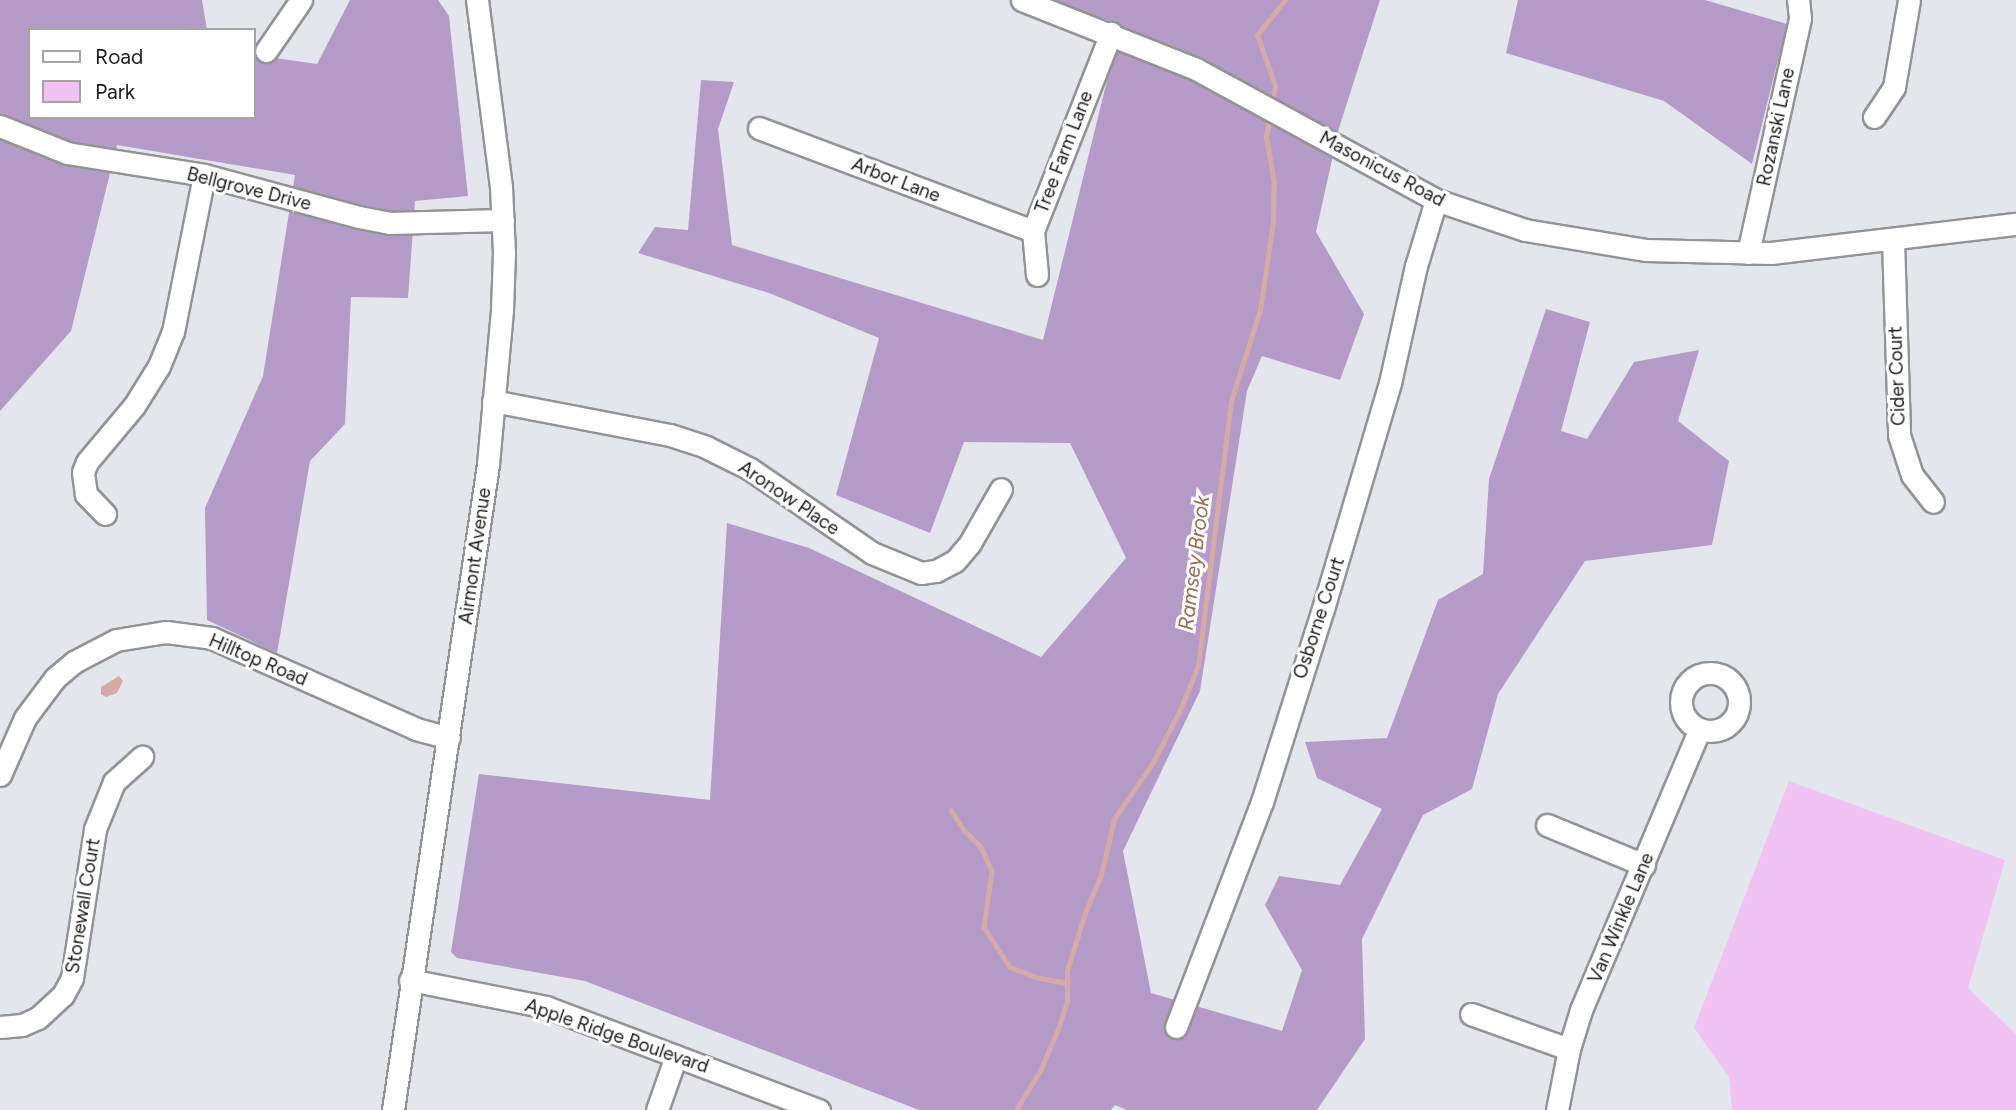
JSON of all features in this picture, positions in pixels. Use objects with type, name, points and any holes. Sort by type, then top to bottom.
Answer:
[{"type":"street","points":[[266,51],[301,0]]},
{"type":"street","name":"Airmont Avenue","points":[[393,1110],[488,464],[502,310],[503,220],[477,0]]},
{"type":"street","name":"Masonicus Road","points":[[1022,0],[1111,33],[1196,69],[1436,200],[1525,230],[1646,250],[1748,253],[1801,252],[2016,224]]},
{"type":"street","name":"Rozanski Lane","points":[[1748,253],[1800,18],[1798,0]]},
{"type":"street","points":[[1874,117],[1894,87],[1909,0]]},
{"type":"street","name":"Tree Farm Lane","points":[[1037,275],[1033,231],[1111,33]]},
{"type":"street","name":"Bellgrove Drive","points":[[0,126],[67,153],[97,160],[204,175],[389,223],[503,220]]},
{"type":"street","name":"Arbor Lane","points":[[759,128],[1033,231]]},
{"type":"street","points":[[105,514],[86,494],[83,472],[87,462],[134,406],[159,366],[173,332],[204,175]]},
{"type":"street","name":"Osborne Court","points":[[1176,1027],[1262,802],[1323,609],[1390,383],[1416,266],[1436,200]]},
{"type":"street","name":"Cider Court","points":[[1893,240],[1899,435],[1912,475],[1933,502]]},
{"type":"street","name":"Aronow Place","points":[[493,401],[670,435],[706,447],[750,469],[872,553],[920,573],[936,571],[956,561],[970,543],[1000,489]]},
{"type":"street","name":"Hilltop Road","points":[[0,775],[25,718],[55,678],[74,662],[116,640],[166,632],[212,638],[416,729],[449,738]]},
{"type":"street","name":"Van Winkle Lane","points":[[1557,1110],[1569,1049],[1586,1000],[1699,730]]},
{"type":"street","name":"Stonewall Court","points":[[0,1027],[22,1025],[38,1018],[64,995],[72,978],[95,829],[114,782],[142,757]]},
{"type":"street","points":[[1547,825],[1644,864]]},
{"type":"street","name":"Apple Ridge Boulevard","points":[[410,980],[546,1007],[819,1110]]},
{"type":"street","points":[[1471,1014],[1569,1049]]},
{"type":"street","points":[[657,1110],[676,1056]]},
{"type":"shaded area","points":[[0,0],[202,0],[207,28],[28,28],[28,119],[256,119],[256,55],[317,64],[350,0],[438,0],[449,16],[468,196],[415,201],[408,298],[351,297],[345,424],[310,461],[277,653],[207,620],[205,508],[263,376],[295,175],[117,145],[71,331],[0,411]]},
{"type":"shaded area","points":[[1058,0],[1380,0],[1339,128],[1316,232],[1364,314],[1340,380],[1262,356],[1247,391],[1200,691],[1123,851],[1151,993],[1282,1031],[1302,970],[1265,905],[1279,876],[1340,885],[1382,809],[1317,778],[1305,742],[1387,738],[1438,600],[1483,574],[1489,479],[1546,309],[1590,322],[1561,431],[1587,439],[1634,362],[1699,350],[1678,421],[1729,461],[1712,545],[1585,561],[1498,694],[1472,789],[1423,815],[1362,939],[1365,1039],[1317,1110],[1127,1110],[1115,1105],[1111,1110],[919,1110],[585,981],[457,958],[451,952],[479,774],[710,800],[727,523],[809,548],[1041,657],[1126,558],[1070,443],[964,442],[930,533],[836,495],[879,338],[769,293],[638,253],[655,227],[688,230],[701,80],[734,82],[718,129],[732,245],[1043,340],[1121,24],[1057,4]]},
{"type":"shaded area","points":[[1518,0],[1705,0],[1787,24],[1752,164],[1664,101],[1506,53]]},
{"type":"shaded area","points":[[119,676],[123,681],[117,693],[106,697],[101,694],[101,687]]},
{"type":"green space","points":[[1789,781],[2005,860],[1968,988],[2016,1034],[2016,1110],[1732,1110],[1729,1077],[1694,1028]]},
{"type":"waterway","name":"Ramsey Brook","points":[[1272,103],[1275,86],[1257,35],[1285,0]]},
{"type":"waterway","name":"Ramsey Brook","points":[[1016,1110],[1041,1069],[1058,1029],[1067,1002],[1067,971],[1085,913],[1101,875],[1114,819],[1152,764],[1181,708],[1198,666],[1231,401],[1260,310],[1273,222],[1274,183],[1266,137],[1270,115]]},
{"type":"waterway","points":[[951,810],[964,830],[981,847],[992,871],[984,927],[1010,967],[1036,977],[1067,983]]}]
